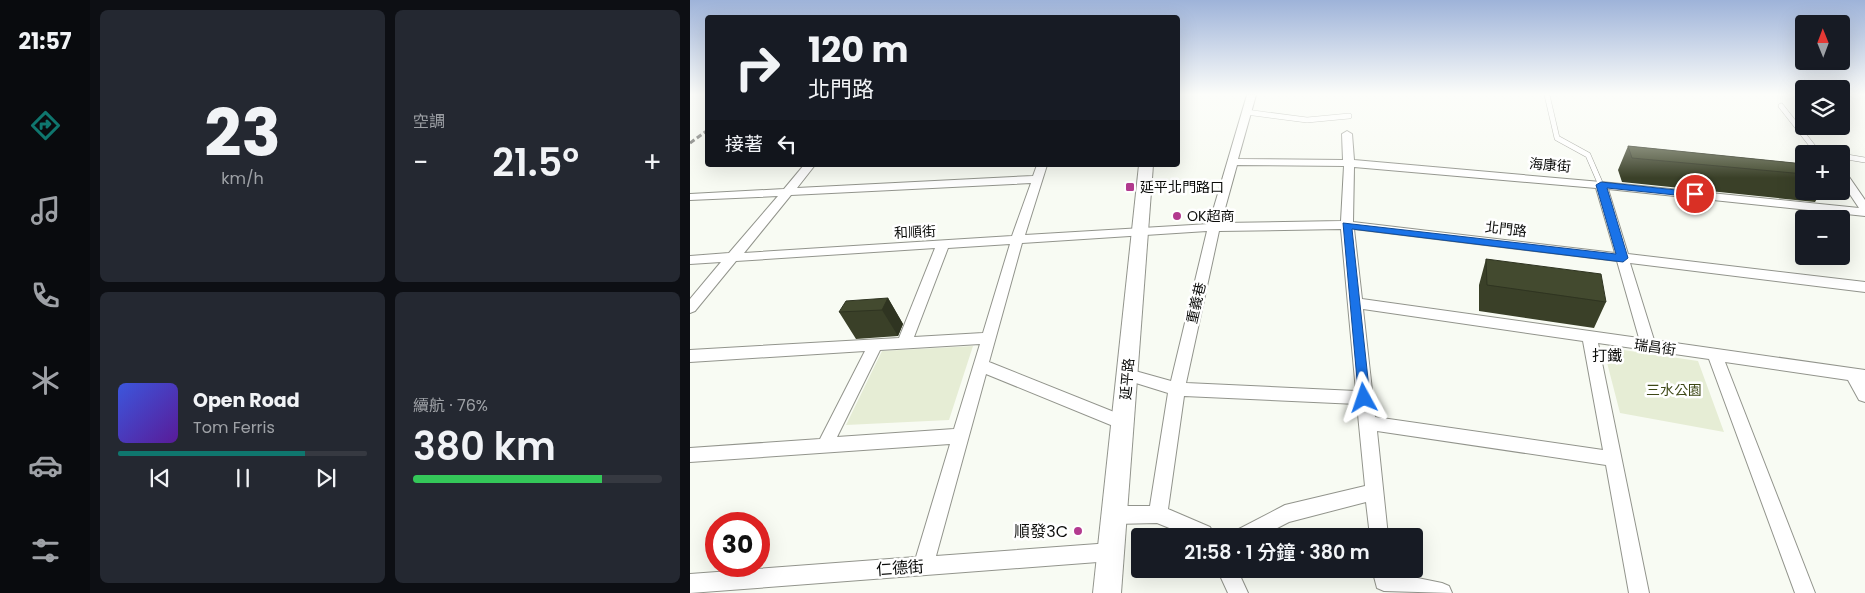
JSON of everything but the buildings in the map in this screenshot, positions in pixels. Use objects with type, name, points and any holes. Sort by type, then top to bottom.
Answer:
[{"type":"street","name":"重義巷","points":[[1158,514],[1177,389],[1214,227],[1243,123]]},
{"type":"street","points":[[1347,134],[1349,163],[1347,225],[1378,528]]},
{"type":"street","name":"海康街","points":[[1231,162],[1349,163],[1601,185],[1865,212]]},
{"type":"street","points":[[690,308],[808,167]]},
{"type":"street","name":"延平路","points":[[1107,593],[1142,233],[1146,167]]},
{"type":"street","points":[[690,197],[786,193],[1040,172],[1017,240],[923,566]]},
{"type":"street","points":[[1601,185],[1648,345]]},
{"type":"street","points":[[1850,186],[1865,208]]},
{"type":"street","name":"北門路","points":[[1142,233],[1214,227],[1347,225],[1865,287]]},
{"type":"street","name":"和順街","points":[[690,260],[1142,233]]},
{"type":"street","points":[[904,343],[943,245]]},
{"type":"street","name":"瑞昌街","points":[[1356,303],[1859,375]]},
{"type":"street","points":[[690,356],[989,338]]},
{"type":"street","points":[[1590,338],[1639,593]]},
{"type":"street","points":[[825,446],[875,345]]},
{"type":"street","points":[[1716,355],[1805,593]]},
{"type":"street","points":[[981,365],[1123,423]]},
{"type":"street","points":[[1859,375],[1865,396]]},
{"type":"street","points":[[1128,376],[1177,389],[1287,395],[1341,395],[1364,398]]},
{"type":"street","points":[[1367,423],[1613,459]]},
{"type":"street","points":[[690,455],[961,436]]},
{"type":"street","points":[[1259,528],[1285,514],[1375,492]]},
{"type":"street","points":[[1114,514],[1158,514],[1190,528]]},
{"type":"street","name":"仁德街","points":[[690,584],[1111,552]]},
{"type":"street","points":[[1231,578],[1238,593]]},
{"type":"street","points":[[1393,578],[1442,593]]},
{"type":"lane","points":[[1553,123],[1557,138],[1588,156],[1601,185]]},
{"type":"lane","points":[[1794,123],[1812,145]]},
{"type":"lane","points":[[1850,158],[1865,160]]},
{"type":"green space","points":[[973,346],[949,420],[846,425],[882,351]]},
{"type":"green space","name":"三水公園","points":[[1603,347],[1698,361],[1724,432],[1620,413]]},
{"type":"railway","points":[[690,143],[705,132]]},
{"type":"place","name":"延平北門路口","points":[[1130,187]]},
{"type":"place","name":"OK超商","points":[[1177,216]]},
{"type":"place","name":"順發3C","points":[[1078,531]]},
{"type":"district","name":"打鐵","points":[[1607,355]]},
{"type":"route","points":[[1364,398],[1347,225],[1623,258],[1601,185],[1695,194]]}]
